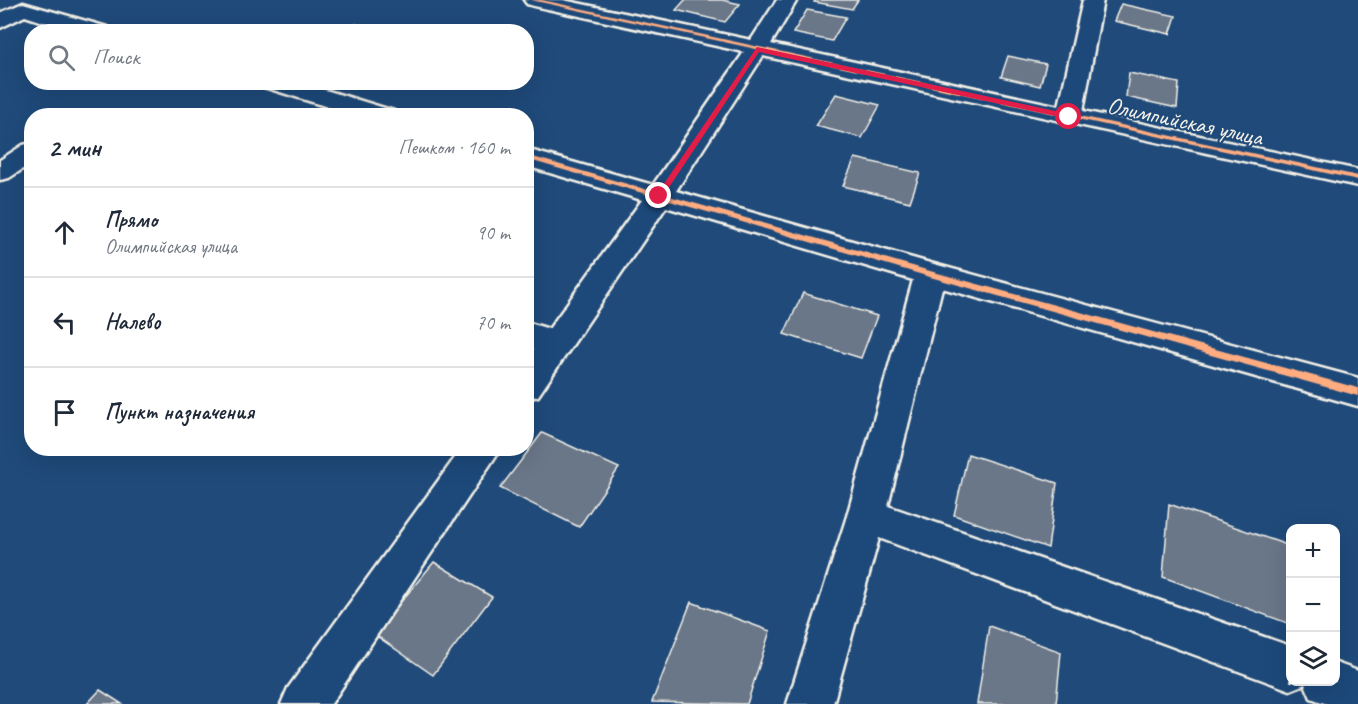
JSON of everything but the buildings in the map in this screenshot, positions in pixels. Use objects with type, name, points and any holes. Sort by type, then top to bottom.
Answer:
[{"type":"street","name":"Олимпийская улица","points":[[534,0],[1358,178]]},
{"type":"street","points":[[534,361],[541,339],[659,196],[787,0]]},
{"type":"street","points":[[1069,117],[1093,0]]},
{"type":"street","points":[[0,22],[23,9],[73,24]]},
{"type":"street","points":[[299,90],[358,108]]},
{"type":"street","points":[[0,172],[24,156]]},
{"type":"street","points":[[534,159],[930,274],[1358,392]]},
{"type":"street","points":[[1331,172],[1358,188]]},
{"type":"street","points":[[810,704],[866,516],[930,274]]},
{"type":"street","points":[[304,704],[477,456]]},
{"type":"street","points":[[866,516],[1286,667]]},
{"type":"street","points":[[1340,686],[1358,693]]},
{"type":"cycle path","points":[[534,0],[1358,178]]},
{"type":"cycle path","points":[[534,159],[930,274],[1358,392]]},
{"type":"route","points":[[659,196],[757,49],[1069,117]]}]
